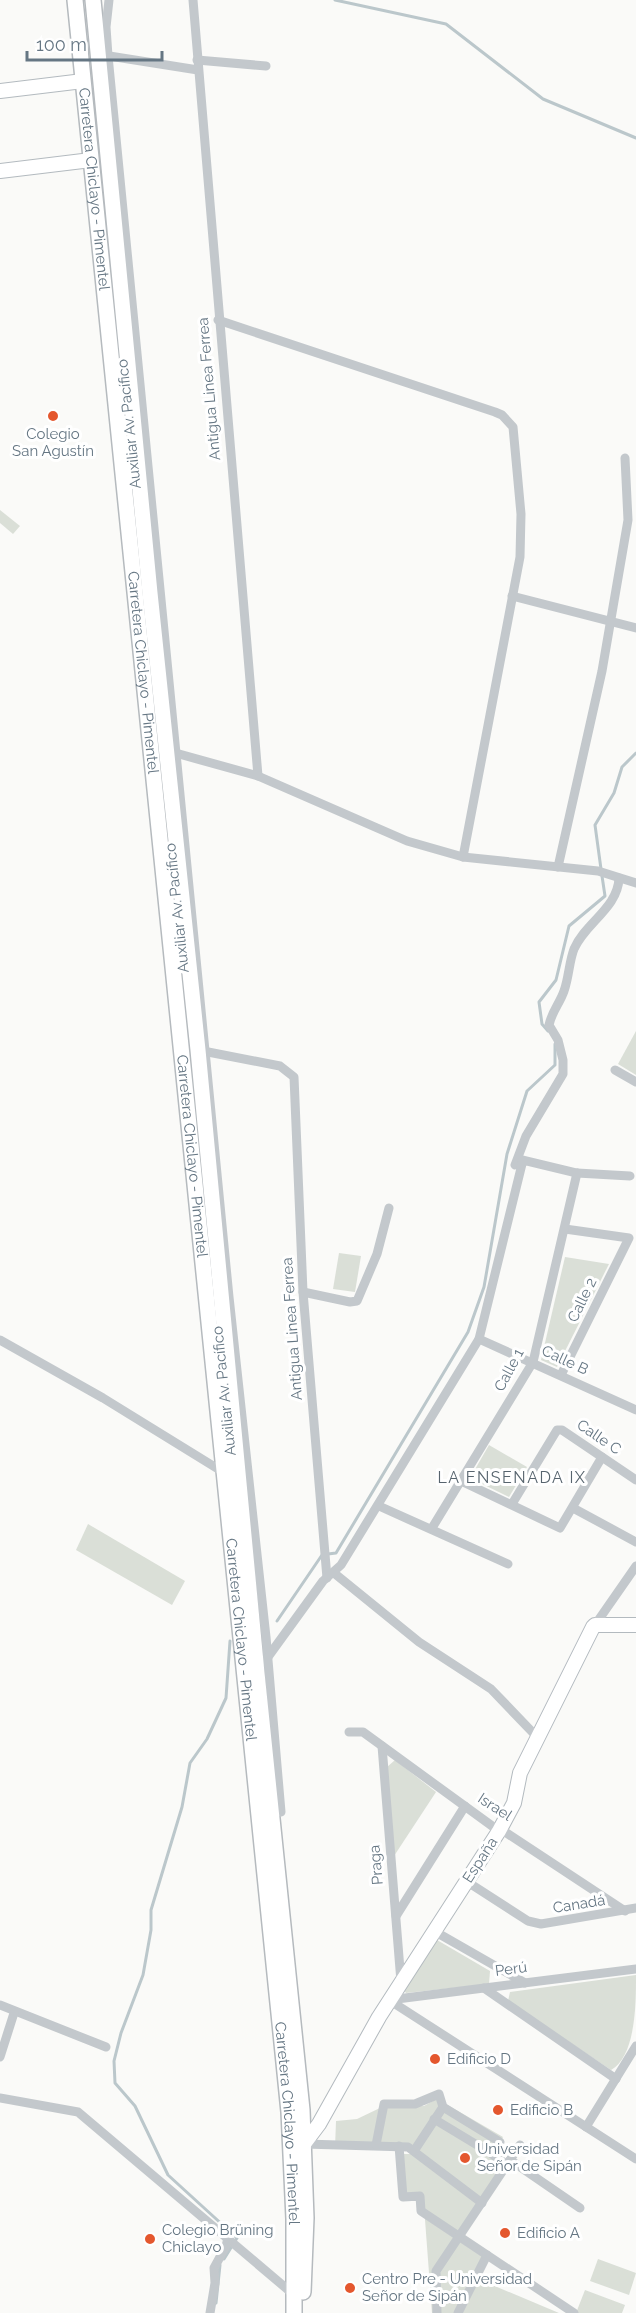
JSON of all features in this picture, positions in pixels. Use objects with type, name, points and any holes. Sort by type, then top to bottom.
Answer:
[{"type":"main road","name":"Carretera Chiclayo - Pimentel","points":[[75,0],[134,595],[231,1471],[256,1673],[304,2144],[304,2313]]},
{"type":"main road","name":"Carretera Chiclayo - Pimentel","points":[[93,0],[103,55],[100,78],[150,593],[171,752],[202,1051],[231,1471],[289,2112],[294,2219],[294,2313]]},
{"type":"main road","points":[[83,81],[93,76],[100,78]]},
{"type":"main road","points":[[134,595],[141,598],[150,593]]},
{"type":"main road","points":[[279,1898],[281,1812]]},
{"type":"street","name":"Auxiliar Av. Pacífico","points":[[110,0],[103,55],[171,752]]},
{"type":"street","name":"Antigua Linea Ferrea","points":[[193,0],[258,776]]},
{"type":"street","points":[[103,55],[198,65],[266,66]]},
{"type":"street","points":[[0,91],[83,81]]},
{"type":"street","points":[[0,171],[91,160]]},
{"type":"street","points":[[218,320],[495,412],[513,427],[521,514],[520,557],[463,857]]},
{"type":"street","points":[[558,867],[610,622],[628,520],[625,458]]},
{"type":"street","points":[[512,596],[636,628]]},
{"type":"street","points":[[171,752],[258,776],[407,841],[463,857],[598,871],[636,884]]},
{"type":"street","points":[[515,1165],[526,1136],[563,1074],[563,1060],[558,1040],[549,1025],[552,1013],[564,992],[574,950],[615,895],[615,877]]},
{"type":"street","name":"Auxiliar Av. Pacífico","points":[[202,1051],[266,1637],[266,1660],[281,1812]]},
{"type":"street","name":"Antigua Linea Ferrea","points":[[202,1051],[279,1066],[294,1077],[303,1292],[330,1575]]},
{"type":"street","points":[[615,1070],[636,1082]]},
{"type":"street","points":[[256,1673],[379,1506],[479,1339],[523,1160],[577,1173],[630,1176]]},
{"type":"street","name":"Calle 1","points":[[432,1528],[533,1362],[577,1173]]},
{"type":"street","points":[[303,1292],[350,1302],[357,1301],[377,1254],[389,1208]]},
{"type":"street","name":"Calle 2","points":[[561,1375],[629,1238],[565,1229]]},
{"type":"street","name":"Calle B","points":[[479,1339],[636,1410]]},
{"type":"street","points":[[0,1340],[231,1471]]},
{"type":"street","name":"Calle C","points":[[512,1504],[557,1431],[562,1430],[636,1480]]},
{"type":"street","points":[[461,1481],[560,1528],[602,1457]]},
{"type":"street","points":[[379,1506],[508,1564]]},
{"type":"street","points":[[573,1508],[636,1542]]},
{"type":"street","name":"España","points":[[304,2144],[319,2124],[389,2000],[499,1831],[514,1803],[520,1773],[595,1625],[636,1566]]},
{"type":"street","points":[[330,1575],[419,1642],[491,1689],[538,1738]]},
{"type":"street","points":[[595,1625],[636,1625]]},
{"type":"street","name":"Israel","points":[[349,1732],[363,1732],[499,1831],[505,1832],[626,1911]]},
{"type":"street","name":"Praga","points":[[382,1746],[401,1982]]},
{"type":"street","points":[[396,1916],[465,1806]]},
{"type":"street","name":"Canadá","points":[[466,1881],[528,1921],[541,1924],[636,1908]]},
{"type":"street","points":[[434,1932],[525,1983]]},
{"type":"street","name":"Perú","points":[[389,2000],[636,1969]]},
{"type":"street","points":[[484,1988],[616,2079]]},
{"type":"street","points":[[389,2000],[635,2158]]},
{"type":"street","points":[[0,2005],[14,2013],[106,2047]]},
{"type":"street","points":[[0,2034],[14,2013]]},
{"type":"street","points":[[0,2057],[14,2013]]},
{"type":"street","points":[[586,2127],[636,2046]]},
{"type":"street","points":[[376,2145],[384,2104],[415,2104],[439,2094],[443,2107],[500,2142],[492,2154]]},
{"type":"street","points":[[0,2098],[78,2112],[293,2294]]},
{"type":"street","points":[[414,2151],[443,2107]]},
{"type":"street","points":[[434,2119],[509,2162],[580,2208]]},
{"type":"street","points":[[460,2135],[467,2122]]},
{"type":"street","points":[[304,2144],[408,2147],[482,2203]]},
{"type":"street","points":[[437,2313],[436,2271],[520,2145]]},
{"type":"street","points":[[399,2146],[403,2197],[420,2196],[422,2211],[574,2313]]},
{"type":"street","points":[[210,2313],[214,2268],[226,2246],[232,2241]]},
{"type":"street","points":[[458,2313],[487,2255]]},
{"type":"shaded area","points":[[0,510],[20,526],[13,534],[0,523]]},
{"type":"shaded area","points":[[636,1031],[636,1075],[618,1064]]},
{"type":"shaded area","points":[[339,1253],[361,1256],[355,1292],[333,1289]]},
{"type":"shaded area","points":[[565,1257],[609,1264],[557,1367],[541,1360]]},
{"type":"shaded area","points":[[489,1445],[527,1467],[509,1497],[470,1478]]},
{"type":"shaded area","points":[[88,1524],[185,1581],[172,1605],[76,1550]]},
{"type":"shaded area","points":[[395,1760],[436,1792],[394,1856],[386,1768]]},
{"type":"shaded area","points":[[437,1940],[490,1971],[489,1984],[406,1993],[403,1989],[433,1941]]},
{"type":"shaded area","points":[[636,1975],[635,2014],[630,2041],[619,2063],[611,2070],[508,2001],[510,1992]]},
{"type":"shaded area","points":[[438,2098],[443,2101],[412,2151],[335,2148],[336,2121],[357,2119],[382,2107],[424,2106]]},
{"type":"shaded area","points":[[446,2104],[503,2137],[490,2158],[503,2166],[454,2237],[484,2257],[456,2313],[432,2313],[423,2193],[405,2194],[401,2154],[414,2154]]},
{"type":"shaded area","points":[[598,2259],[636,2273],[629,2295],[590,2281]]},
{"type":"shaded area","points":[[478,2279],[559,2313],[462,2313]]},
{"type":"shaded area","points":[[585,2290],[625,2305],[622,2313],[576,2313]]},
{"type":"waterway","points":[[335,0],[446,24],[543,99],[636,138]]},
{"type":"waterway","points":[[601,869],[595,825],[614,793],[622,767],[636,753]]},
{"type":"waterway","points":[[548,1031],[542,1024],[539,1002],[556,980],[569,926],[605,896],[602,876]]},
{"type":"waterway","points":[[328,1554],[336,1553],[468,1332],[484,1287],[507,1154],[527,1091],[555,1065],[555,1044]]},
{"type":"waterway","points":[[277,1621],[322,1555]]},
{"type":"waterway","points":[[224,2259],[237,2238],[168,2175],[135,2106],[115,2083],[114,2061],[121,2033],[143,1975],[151,1930],[151,1910],[182,1807],[190,1763],[207,1739],[226,1698],[230,1641]]},
{"type":"waterway","points":[[216,2303],[220,2265]]},
{"type":"place","name":"Colegio San Agustín","points":[[53,416]]},
{"type":"place","name":"Edificio D","points":[[435,2059]]},
{"type":"place","name":"Edificio B","points":[[498,2110]]},
{"type":"place","name":"Universidad Señor de Sipán","points":[[465,2158]]},
{"type":"place","name":"Edificio A","points":[[505,2233]]},
{"type":"place","name":"Colegio Brüning Chiclayo","points":[[150,2239]]},
{"type":"place","name":"Centro Pre - Universidad Señor de Sipán","points":[[350,2288]]},
{"type":"district","name":"LA ENSENADA IX","points":[[512,1477]]}]
